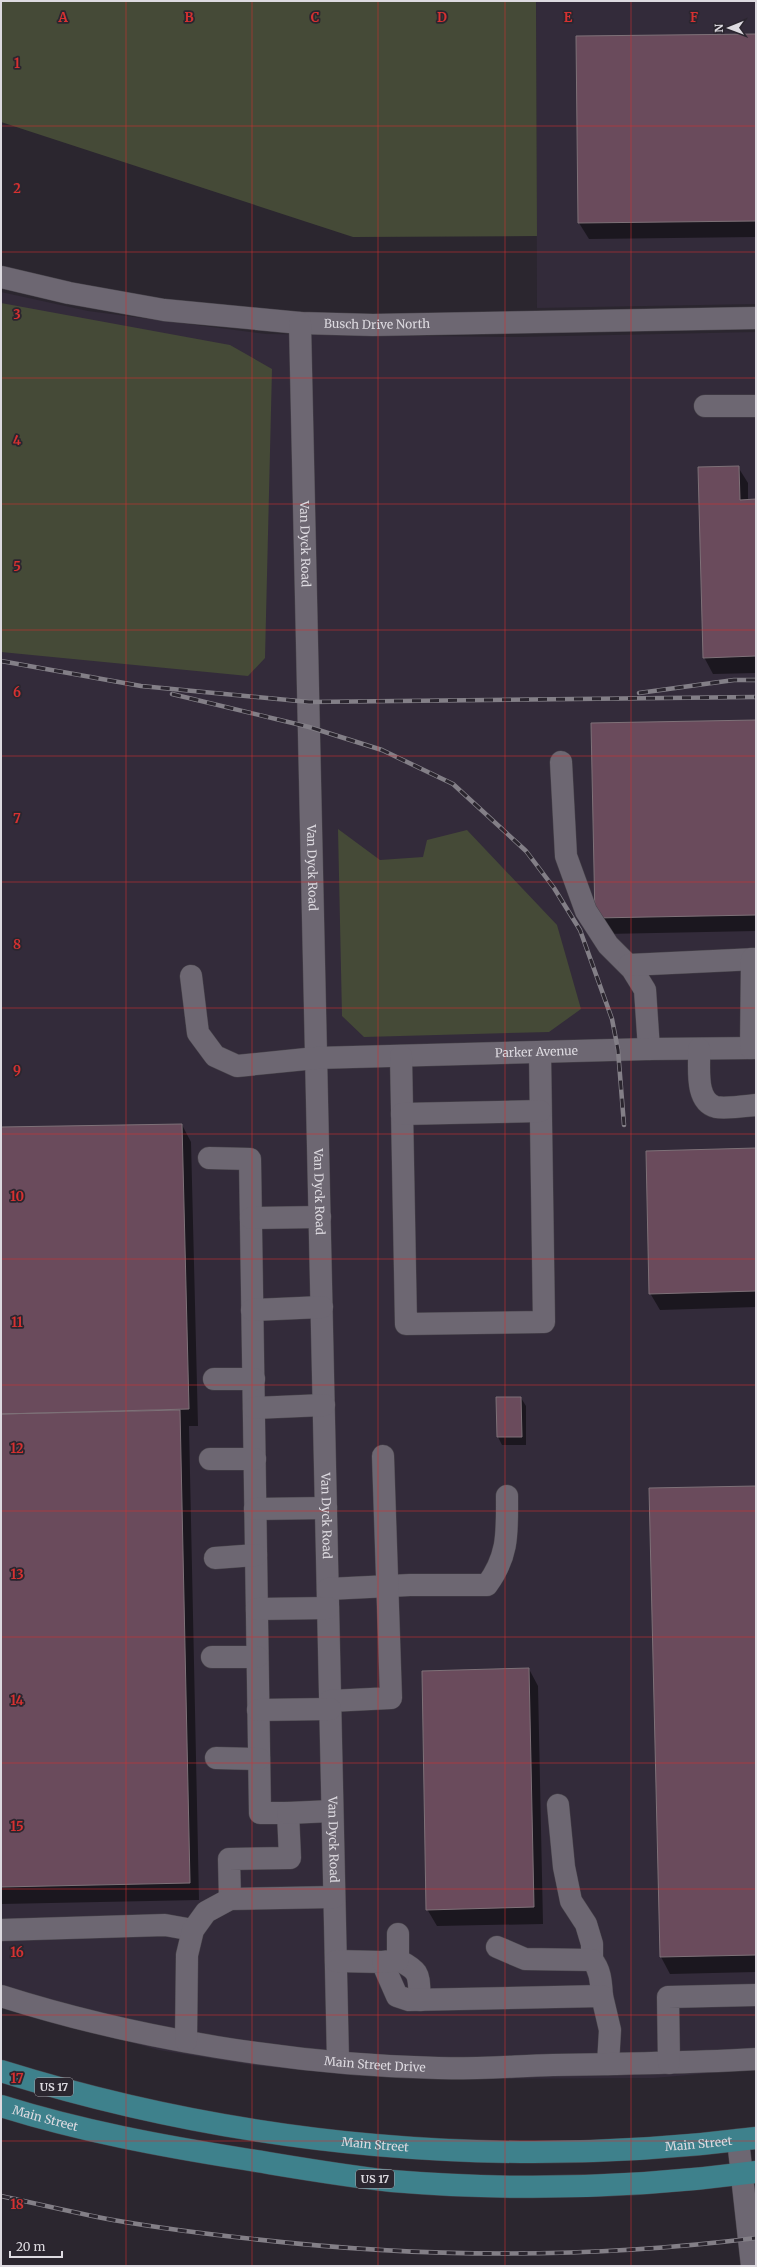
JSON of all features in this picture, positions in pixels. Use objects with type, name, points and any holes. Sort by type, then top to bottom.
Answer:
[{"type":"main road","name":"Main Street","points":[[1,2071],[100,2099],[208,2122],[383,2147],[568,2152],[632,2150],[747,2139]]},
{"type":"main road","name":"Main Street","points":[[1,2106],[97,2132],[176,2148],[392,2181],[533,2188],[649,2183],[748,2173]]},
{"type":"street","name":"Busch Drive North","points":[[1,277],[69,293],[164,310],[300,323],[373,325],[756,318]]},
{"type":"street","name":"Van Dyck Road","points":[[300,323],[338,2061]]},
{"type":"street","points":[[705,406],[756,406]]},
{"type":"street","points":[[561,762],[566,856],[586,911],[608,945],[629,965],[645,990],[650,1049]]},
{"type":"street","points":[[629,965],[754,959],[754,1048]]},
{"type":"street","name":"Parker Avenue","points":[[191,976],[198,1033],[215,1056],[237,1066],[316,1058],[650,1049],[754,1048]]},
{"type":"street","points":[[699,1049],[700,1089],[705,1100],[716,1107],[756,1106]]},
{"type":"street","points":[[402,1056],[406,1324],[544,1322],[540,1053]]},
{"type":"street","points":[[402,1114],[540,1111]]},
{"type":"street","points":[[209,1158],[250,1159],[260,1813],[332,1811]]},
{"type":"street","points":[[251,1218],[320,1217]]},
{"type":"street","points":[[252,1310],[322,1308]]},
{"type":"street","points":[[214,1379],[254,1379]]},
{"type":"street","points":[[254,1408],[324,1405]]},
{"type":"street","points":[[258,1710],[330,1705],[391,1698],[383,1456]]},
{"type":"street","points":[[210,1460],[255,1459]]},
{"type":"street","points":[[257,1609],[328,1599],[387,1586],[487,1585],[498,1569],[507,1542],[507,1496]]},
{"type":"street","points":[[255,1510],[326,1508]]},
{"type":"street","points":[[215,1558],[256,1555]]},
{"type":"street","points":[[212,1657],[257,1657]]},
{"type":"street","points":[[216,1758],[259,1759]]},
{"type":"street","points":[[558,1804],[564,1867],[571,1901],[586,1924],[592,1944],[592,1960],[597,1966],[600,1974],[602,1996],[610,2030],[608,2064]]},
{"type":"street","points":[[230,1899],[229,1859],[290,1858],[288,1813]]},
{"type":"street","points":[[186,2041],[186,1955],[193,1930],[206,1912],[230,1899],[334,1897]]},
{"type":"street","points":[[1,1930],[165,1925],[193,1930]]},
{"type":"street","points":[[398,1934],[390,1961],[397,1996],[409,2000],[602,1996]]},
{"type":"street","points":[[497,1947],[525,1959],[592,1960]]},
{"type":"street","points":[[336,1961],[390,1961]]},
{"type":"street","points":[[669,2063],[668,1997],[756,1995]]},
{"type":"street","name":"Main Street Drive","points":[[1,1996],[95,2021],[186,2041],[288,2057],[439,2068],[669,2063],[756,2059]]},
{"type":"street","points":[[747,2139],[752,2266]]},
{"type":"shaded area","points":[[536,1],[756,1],[756,304],[537,308]]},
{"type":"shaded area","points":[[1,292],[88,311],[266,334],[517,337],[756,332],[756,2069],[654,2078],[436,2079],[349,2075],[252,2065],[159,2050],[1,2007]]},
{"type":"green space","points":[[1,1],[536,1],[537,236],[353,237],[1,122]]},
{"type":"green space","points":[[1,303],[230,345],[272,369],[265,658],[248,676],[1,652]]},
{"type":"green space","points":[[338,829],[380,860],[423,857],[427,840],[467,830],[557,925],[581,1009],[549,1032],[364,1037],[342,1016]]},
{"type":"building","points":[[756,34],[756,221],[578,223],[576,36]]},
{"type":"building","points":[[739,466],[740,500],[756,499],[756,656],[703,658],[698,467]]},
{"type":"building","points":[[756,720],[756,915],[595,918],[591,723]]},
{"type":"building","points":[[182,1124],[189,1409],[1,1414],[1,1127]]},
{"type":"building","points":[[756,1148],[756,1291],[649,1294],[646,1151]]},
{"type":"building","points":[[496,1397],[521,1397],[522,1437],[497,1437]]},
{"type":"building","points":[[180,1410],[190,1883],[1,1887],[1,1414]]},
{"type":"building","points":[[756,1486],[756,1955],[660,1957],[649,1488]]},
{"type":"building","points":[[529,1668],[534,1907],[426,1910],[422,1671]]},
{"type":"railway","points":[[1,661],[141,686],[309,702],[756,697]]},
{"type":"railway","points":[[639,693],[734,680],[756,680]]},
{"type":"railway","points":[[172,694],[309,727],[382,750],[453,784],[526,851],[554,888],[580,930],[612,1019],[618,1050],[624,1125]]},
{"type":"railway","points":[[1,2196],[130,2223],[253,2239],[379,2250],[504,2254],[567,2253],[630,2250],[756,2238]]}]
